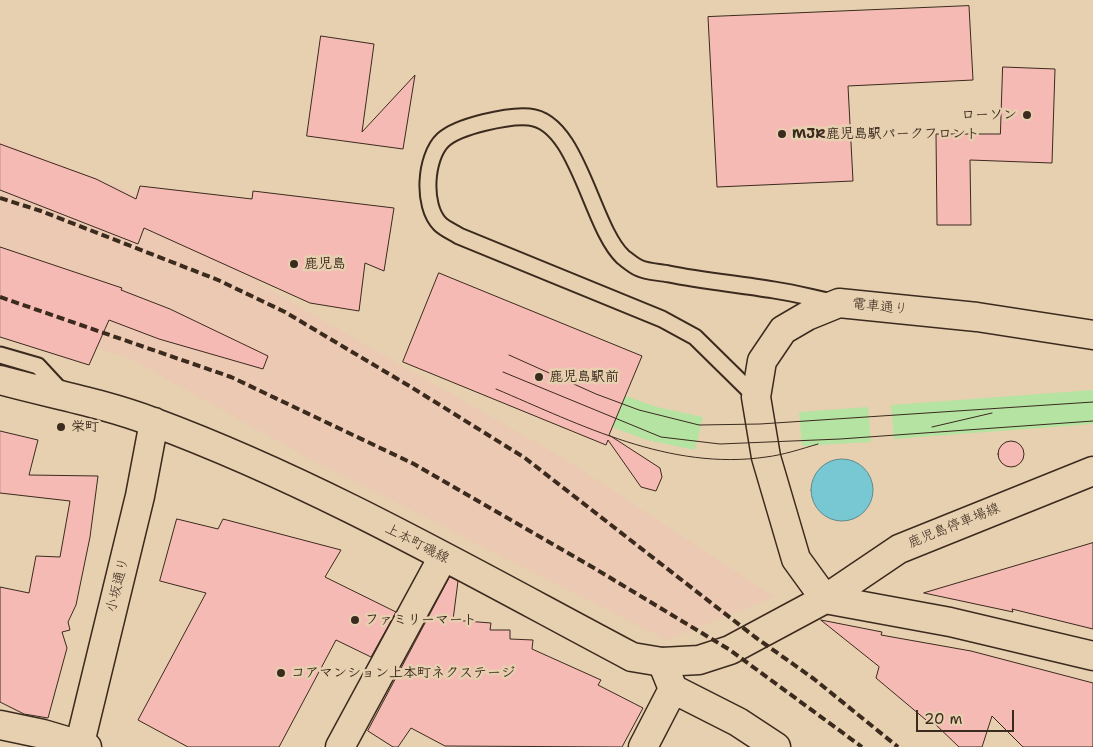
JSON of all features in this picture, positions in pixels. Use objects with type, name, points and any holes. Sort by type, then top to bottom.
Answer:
[{"type":"street","name":"電車通り","points":[[825,599],[796,559],[766,457],[756,398],[762,361],[782,330],[807,316],[839,303],[977,317],[1093,335]]},
{"type":"street","name":"上本町磯線","points":[[0,380],[68,398],[96,403],[154,422],[291,479],[632,657],[662,662],[699,660],[730,650],[825,599]]},
{"type":"street","name":"小坂通り","points":[[82,746],[140,496],[154,422]]},
{"type":"street","name":"鹿児島停車場線","points":[[825,599],[899,549],[1093,471]]},
{"type":"street","points":[[340,747],[442,557]]},
{"type":"street","points":[[825,599],[950,622],[1093,656]]},
{"type":"street","points":[[662,662],[673,689],[738,722],[776,747]]},
{"type":"street","points":[[643,747],[673,689]]},
{"type":"street","points":[[0,725],[82,746]]},
{"type":"lane","points":[[756,398],[695,337],[662,319],[459,236],[440,224],[430,208],[427,188],[434,153],[442,140],[470,124],[529,116],[546,122],[557,132],[574,158],[609,238],[623,256],[639,268],[703,281],[775,290],[839,303]]},
{"type":"lane","points":[[0,354],[38,366],[68,398]]},
{"type":"shaded area","points":[[0,141],[158,202],[265,287],[568,461],[774,597],[666,640],[303,455],[129,358],[0,317]]},
{"type":"green space","points":[[1093,390],[1093,424],[894,439],[891,405]]},
{"type":"green space","points":[[620,394],[657,407],[703,417],[695,450],[647,440],[609,426]]},
{"type":"green space","points":[[868,407],[871,442],[802,446],[799,412]]},
{"type":"water","points":[[842,459],[854,462],[864,468],[870,478],[873,490],[870,502],[864,512],[854,518],[842,521],[830,518],[820,512],[814,502],[811,490],[814,478],[820,468],[830,462]]},
{"type":"building","name":"MJR鹿児島駅パークフロント","points":[[969,6],[973,80],[848,86],[853,181],[717,187],[708,17]]},
{"type":"building","points":[[321,36],[374,44],[362,132],[415,75],[403,149],[307,136]]},
{"type":"building","points":[[1003,67],[1055,69],[1052,163],[970,160],[971,225],[937,225],[936,134],[1000,134]]},
{"type":"building","name":"鹿児島","points":[[0,144],[96,179],[136,199],[140,186],[252,199],[253,191],[394,208],[384,271],[365,263],[359,311],[310,303],[144,228],[138,244],[0,190]]},
{"type":"building","points":[[0,247],[122,288],[121,290],[170,309],[268,356],[263,369],[159,339],[109,320],[89,365],[0,337]]},
{"type":"building","points":[[439,273],[642,356],[609,435],[660,468],[662,477],[656,491],[641,487],[608,440],[606,445],[403,362]]},
{"type":"building","points":[[0,431],[38,440],[29,475],[98,476],[90,537],[76,605],[68,622],[70,630],[62,632],[67,648],[48,718],[24,714],[0,702],[0,587],[29,593],[36,556],[60,557],[70,501],[0,493]]},
{"type":"building","points":[[1011,441],[1021,444],[1024,454],[1021,464],[1011,467],[1001,464],[998,454],[1001,444]]},
{"type":"building","points":[[177,519],[218,529],[223,519],[341,550],[325,577],[396,612],[371,657],[336,640],[279,747],[188,747],[138,720],[206,593],[160,581]]},
{"type":"building","points":[[1093,543],[1093,629],[1012,609],[1013,612],[924,593]]},
{"type":"building","points":[[450,577],[458,581],[453,620],[491,623],[490,630],[510,630],[510,639],[533,640],[532,649],[601,680],[598,685],[643,708],[622,747],[445,746],[411,728],[398,747],[393,747],[368,731]]},
{"type":"building","points":[[821,620],[882,632],[881,635],[971,651],[1093,683],[1093,747],[1023,747],[992,716],[982,747],[959,747],[934,723],[932,725],[876,678],[879,667]]},
{"type":"tram line","points":[[509,355],[596,394],[639,410],[699,425],[760,424],[1093,402]]},
{"type":"tram line","points":[[503,372],[661,437],[720,444],[840,439],[1093,421]]},
{"type":"tram line","points":[[496,389],[593,430],[627,442],[695,457],[730,460],[766,457],[818,444]]},
{"type":"tram line","points":[[932,427],[992,413]]},
{"type":"railway","points":[[0,198],[41,211],[218,280],[285,312],[411,387],[525,458],[755,637],[814,679],[898,747]]},
{"type":"railway","points":[[0,297],[231,377],[414,464],[594,568],[730,650],[862,747]]},
{"type":"place","name":"ローソン","points":[[1027,115]]},
{"type":"place","name":"MJR鹿児島駅パークフロント","points":[[782,134]]},
{"type":"place","name":"鹿児島","points":[[294,264]]},
{"type":"place","name":"鹿児島駅前","points":[[539,377]]},
{"type":"place","name":"栄町","points":[[61,427]]},
{"type":"place","name":"ファミリーマート","points":[[355,620]]},
{"type":"place","name":"コアマンション上本町ネクステージ","points":[[281,673]]}]
